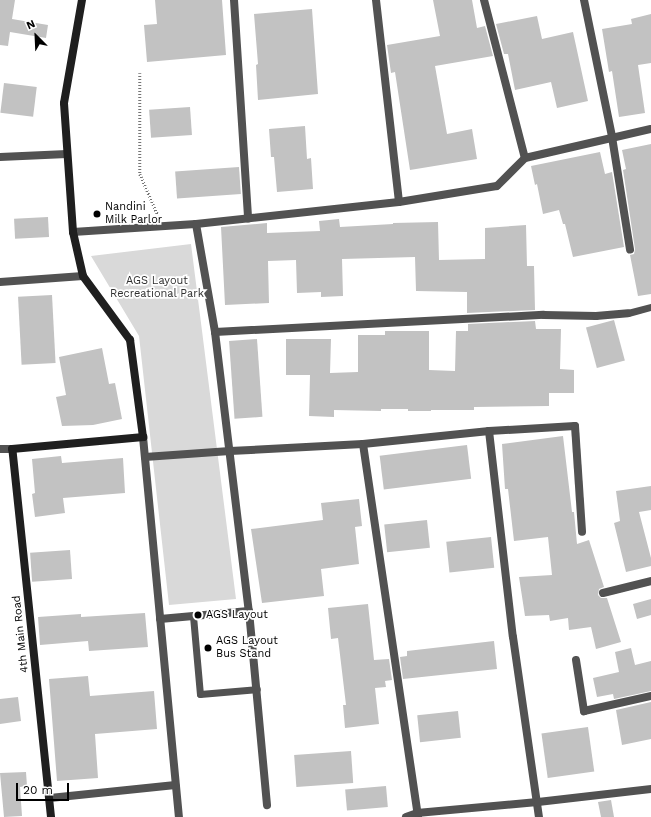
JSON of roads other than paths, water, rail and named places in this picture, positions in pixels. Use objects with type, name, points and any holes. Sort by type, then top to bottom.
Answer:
[{"type":"street","points":[[82,0],[64,103],[73,232],[83,276],[130,340],[143,437],[179,817]]},
{"type":"street","points":[[234,0],[248,219]]},
{"type":"street","points":[[376,0],[399,202]]},
{"type":"street","points":[[484,0],[526,158]]},
{"type":"street","points":[[584,0],[612,137],[630,250]]},
{"type":"street","points":[[73,232],[248,219],[399,202],[497,186],[526,158],[651,129]]},
{"type":"street","points":[[0,157],[67,154]]},
{"type":"street","points":[[196,224],[215,332],[230,451],[249,611],[267,805]]},
{"type":"street","points":[[0,282],[83,276]]},
{"type":"street","points":[[215,332],[544,315],[596,316],[628,313]]},
{"type":"street","points":[[145,457],[363,444],[489,431],[575,426],[582,532]]},
{"type":"street","points":[[489,431],[513,637],[539,817]]},
{"type":"street","points":[[0,449],[143,437]]},
{"type":"street","points":[[363,444],[417,815]]},
{"type":"street","name":"4th Main Road","points":[[12,449],[51,817]]},
{"type":"street","points":[[603,593],[651,581]]},
{"type":"street","points":[[160,619],[249,611]]},
{"type":"street","points":[[576,660],[584,711],[651,696]]},
{"type":"street","points":[[50,798],[176,785]]},
{"type":"street","points":[[406,817],[651,789]]},
{"type":"lane","points":[[628,313],[651,308]]},
{"type":"lane","points":[[193,616],[200,694],[257,689]]},
{"type":"place","name":"Nandini Milk Parlor","points":[[97,214]]},
{"type":"place","name":"AGS Layout","points":[[198,615]]},
{"type":"place","name":"AGS Layout Bus Stand","points":[[208,648]]},
{"type":"park label","name":"AGS Layout Recreational Park","points":[[157,288]]}]
